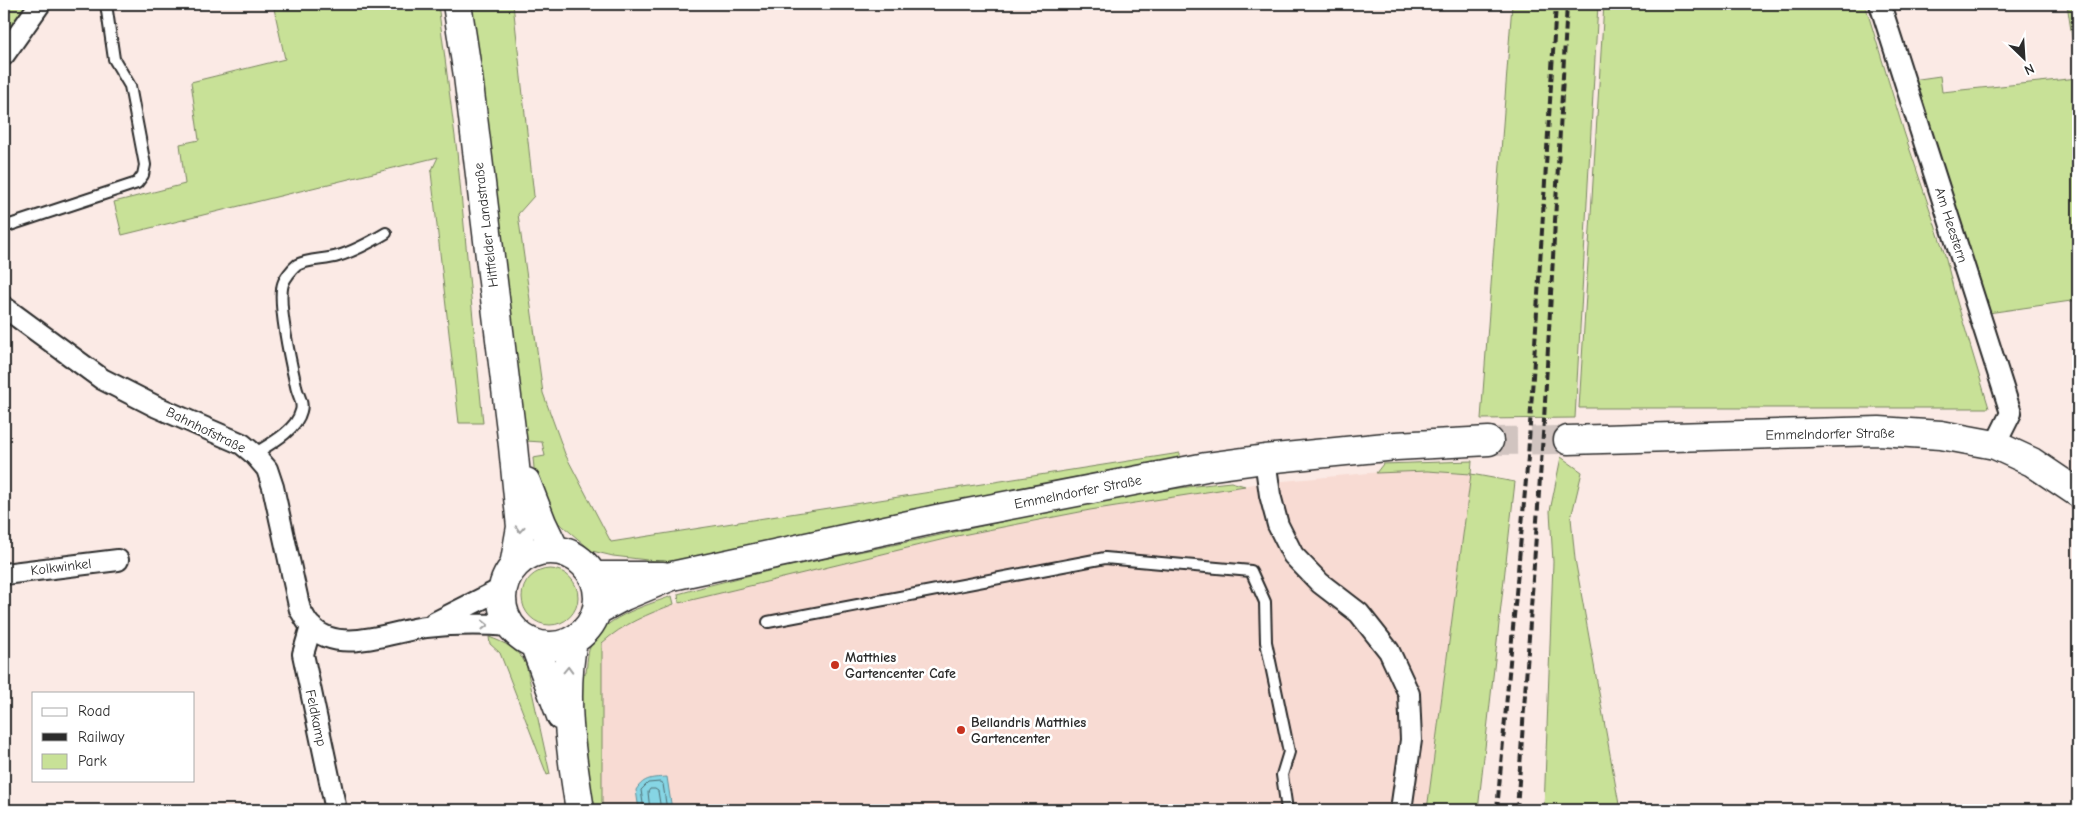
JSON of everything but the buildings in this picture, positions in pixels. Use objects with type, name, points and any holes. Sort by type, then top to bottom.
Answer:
[{"type":"street","points":[[4,55],[40,4]]},
{"type":"street","name":"Hittfelder Landstraße","points":[[457,4],[468,76],[513,446],[521,527],[502,601],[505,614],[511,626]]},
{"type":"street","name":"Am Heestern","points":[[1880,4],[2011,413],[1995,445]]},
{"type":"street","name":"Bahnhofstraße","points":[[4,307],[102,379],[157,407],[242,444],[254,454],[267,469],[273,487],[300,610],[311,627]]},
{"type":"street","name":"Emmelndorfer Straße","points":[[1568,440],[1879,431],[1940,435],[1995,445],[2032,462],[2078,493]]},
{"type":"street","name":"Emmelndorfer Straße","points":[[596,611],[624,596],[672,576],[937,520],[1206,467],[1265,458],[1396,446],[1489,442]]},
{"type":"street","name":"Hittfelder Landstraße","points":[[513,446],[542,523],[555,550]]},
{"type":"street","points":[[1265,458],[1270,495],[1278,525],[1293,555],[1320,583],[1359,613],[1389,651],[1409,694],[1411,740],[1401,810]]},
{"type":"street","points":[[311,627],[329,638],[355,642],[425,627],[482,624],[511,626],[525,639],[547,646],[573,640],[587,628],[596,611],[597,588],[593,576],[583,564],[570,554],[555,550],[540,551],[526,556],[509,577],[425,627]]},
{"type":"street","name":"Kolkwinkel","points":[[4,574],[118,560]]},
{"type":"street","name":"Emmelndorfer Straße","points":[[593,576],[672,576]]},
{"type":"street","name":"Feldkamp","points":[[311,627],[303,654],[336,810]]},
{"type":"street","points":[[573,640],[568,665],[569,736],[580,810]]},
{"type":"street","points":[[534,643],[569,736]]},
{"type":"lane","points":[[4,228],[136,183],[143,175],[145,165],[130,86],[114,59],[106,4]]},
{"type":"lane","points":[[254,454],[282,435],[296,422],[301,411],[302,401],[296,388],[283,322],[283,285],[286,278],[297,266],[340,256],[356,250],[386,233]]},
{"type":"lane","points":[[768,622],[1105,558],[1251,571],[1265,602],[1266,642],[1289,752],[1282,774],[1287,810]]},
{"type":"shaded area","points":[[1427,471],[1471,474],[1427,810],[602,810],[602,643],[614,632],[640,618],[674,604],[957,536],[1090,510],[1261,483],[1380,472]]},
{"type":"green space","points":[[4,4],[27,4],[4,41]]},
{"type":"green space","points":[[273,4],[438,4],[457,152],[483,423],[459,423],[431,172],[438,157],[122,235],[114,202],[185,184],[180,144],[199,140],[191,82],[285,59]]},
{"type":"green space","points":[[467,4],[513,4],[534,196],[518,214],[543,393],[565,454],[611,542],[1180,453],[1180,461],[682,564],[613,556],[592,551],[557,521],[551,520],[535,478],[533,458],[545,456],[542,442],[526,441],[499,216]]},
{"type":"green space","points":[[1512,4],[1598,4],[1575,418],[1481,419]]},
{"type":"green space","points":[[1604,4],[1865,4],[1904,132],[1945,255],[1989,408],[1579,408]]},
{"type":"green space","points":[[2067,4],[2078,4],[2078,76]]},
{"type":"green space","points":[[1940,76],[1942,92],[2078,78],[2078,300],[1988,313],[1912,80]]},
{"type":"green space","points":[[1561,457],[1582,472],[1571,518],[1575,559],[1620,810],[1544,810],[1553,562],[1550,511]]},
{"type":"green space","points":[[1472,461],[1471,474],[1427,471],[1376,473],[1383,464]]},
{"type":"green space","points":[[1471,474],[1515,482],[1478,810],[1427,810]]},
{"type":"green space","points":[[1231,482],[1245,486],[1090,510],[957,536],[679,603],[678,594],[769,571],[1076,506],[1153,492]]},
{"type":"green space","points":[[544,569],[556,569],[566,573],[574,581],[578,597],[574,613],[566,621],[556,625],[544,625],[534,621],[526,613],[522,603],[522,591],[526,581],[534,573]]},
{"type":"green space","points":[[672,596],[674,604],[627,625],[602,643],[602,810],[594,810],[576,674],[586,673],[589,650],[594,639],[602,629],[612,621],[636,609]]},
{"type":"green space","points":[[489,637],[510,647],[519,654],[526,664],[550,774],[547,775],[500,653],[490,644]]},
{"type":"water","points":[[667,777],[672,810],[639,810],[636,790],[639,786],[649,779]]},
{"type":"tunnel","points":[[1489,441],[1568,440]]},
{"type":"railway","points":[[1497,810],[1528,457],[1556,4]]},
{"type":"railway","points":[[1517,810],[1544,420],[1567,4]]},
{"type":"place","name":"Matthies Gartencenter Cafe","points":[[835,665]]},
{"type":"place","name":"Bellandris Matthies Gartencenter","points":[[961,730]]}]
